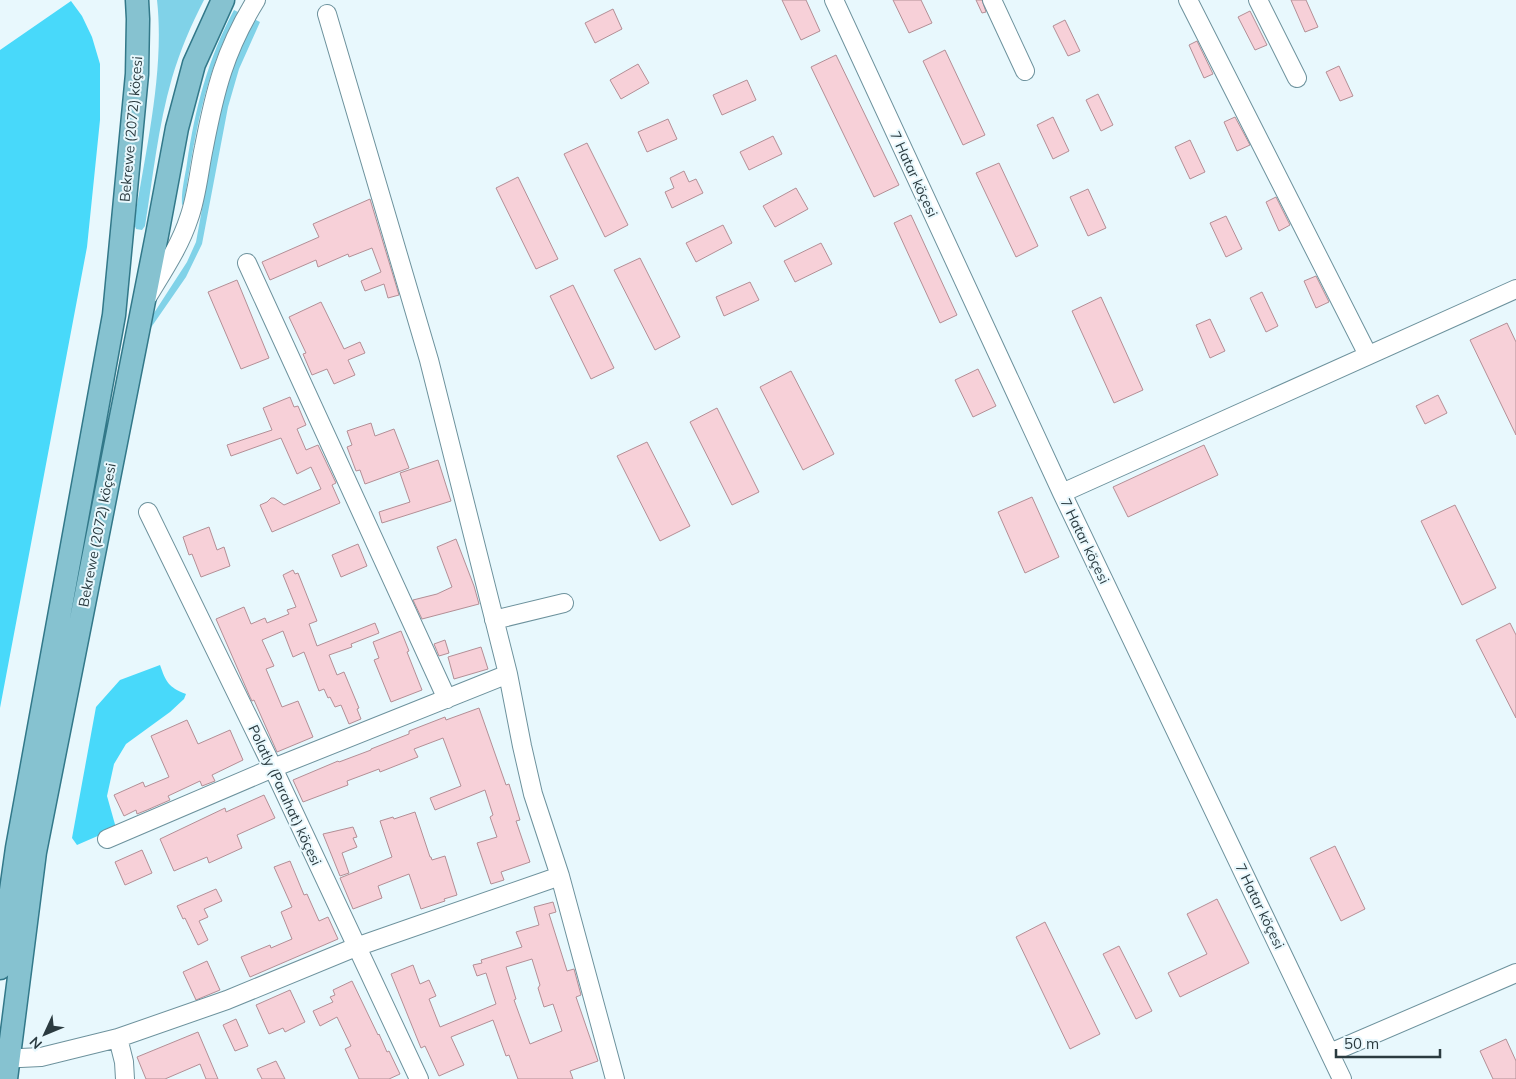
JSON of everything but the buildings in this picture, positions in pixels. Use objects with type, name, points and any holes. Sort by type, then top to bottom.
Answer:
[{"type":"main road","name":"Bekrewe (2072) köçesi","points":[[0,968],[16,848],[114,315],[137,74],[137,0]]},
{"type":"main road","name":"Bekrewe (2072) köçesi","points":[[5,1066],[34,852],[177,128],[185,94],[201,46],[223,0]]},
{"type":"street","points":[[142,308],[172,255],[190,217],[209,120],[222,70],[243,23],[256,0]]},
{"type":"street","name":"7 Hatar köçesi","points":[[834,0],[1062,493],[1342,1079]]},
{"type":"street","points":[[992,0],[1024,70]]},
{"type":"street","points":[[1188,0],[1368,355]]},
{"type":"street","points":[[1258,0],[1297,78]]},
{"type":"street","points":[[327,14],[429,360],[508,674],[522,746],[534,794],[560,876],[615,1079]]},
{"type":"street","points":[[248,263],[447,699]]},
{"type":"street","points":[[1062,493],[1516,289]]},
{"type":"street","name":"Polatly (Parahat) köçesi","points":[[148,512],[273,768],[419,1079]]},
{"type":"street","points":[[494,620],[564,603]]},
{"type":"street","points":[[107,838],[273,768],[508,674]]},
{"type":"street","points":[[5,1066],[118,1038],[226,1000],[356,947],[560,876]]},
{"type":"street","points":[[1330,1053],[1516,973]]},
{"type":"street","points":[[118,1038],[124,1062],[125,1079]]},
{"type":"shaded area","points":[[157,0],[204,0],[186,38],[167,96],[159,133],[145,226],[142,230],[136,229],[134,224],[153,112],[156,83],[159,27]]},
{"type":"shaded area","points":[[71,1],[82,16],[92,37],[100,64],[100,120],[87,247],[0,708],[0,50]]},
{"type":"shaded area","points":[[234,10],[238,12],[217,58],[202,105],[184,204],[182,205],[183,184],[190,143],[204,84],[217,47]]},
{"type":"shaded area","points":[[254,19],[260,22],[239,69],[228,107],[202,244],[186,277],[150,329],[150,322],[154,313],[187,262],[196,242],[221,105],[233,66]]},
{"type":"shaded area","points":[[160,665],[168,683],[186,694],[184,699],[170,712],[126,744],[114,764],[107,796],[116,828],[77,845],[72,838],[96,707],[120,680]]}]
